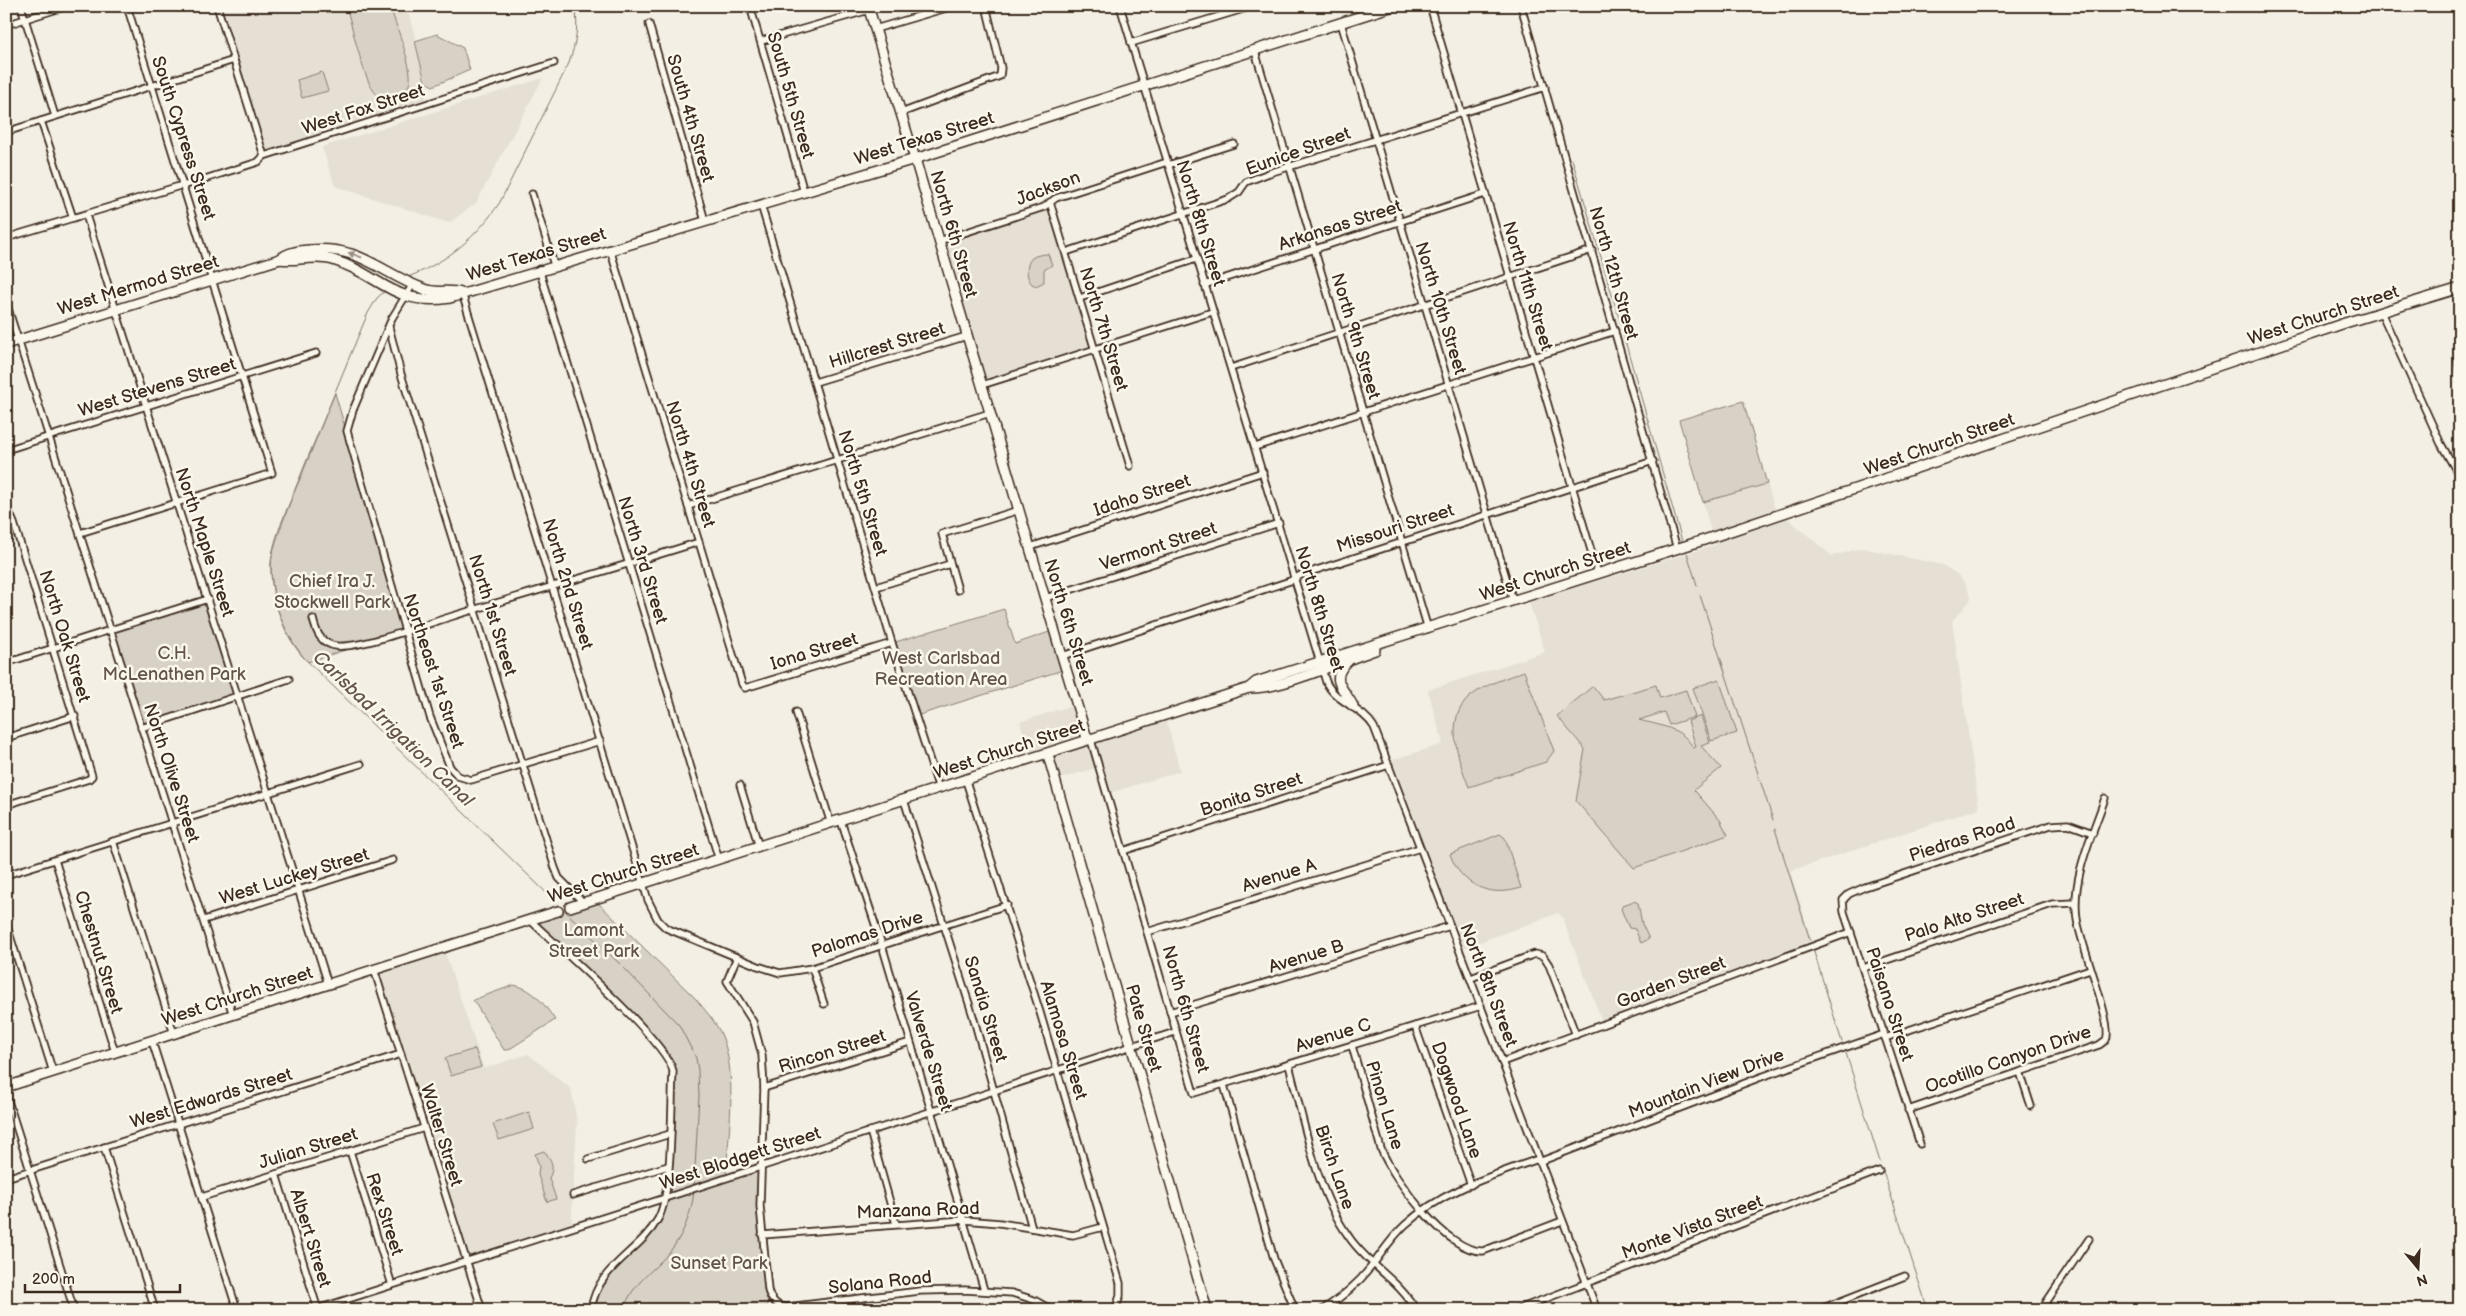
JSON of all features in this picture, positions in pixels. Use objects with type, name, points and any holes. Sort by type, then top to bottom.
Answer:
[{"type":"street","points":[[21,6],[55,116]]},
{"type":"street","points":[[6,25],[67,6]]},
{"type":"street","name":"South Cypress Street","points":[[127,6],[272,473],[177,503]]},
{"type":"street","points":[[217,6],[264,156]]},
{"type":"street","name":"South 5th Street","points":[[750,6],[804,192]]},
{"type":"street","points":[[875,29],[953,6]]},
{"type":"street","points":[[901,113],[998,77],[1001,68],[986,6]]},
{"type":"street","name":"North 8th Street","points":[[1120,6],[1321,665],[1331,690],[1372,722],[1597,1310]]},
{"type":"street","points":[[1131,42],[1253,6]]},
{"type":"street","name":"West Texas Street","points":[[280,258],[288,260],[312,257],[331,259],[350,266],[402,296],[438,300],[457,296],[610,248],[915,159],[1393,6]]},
{"type":"street","name":"North 11th Street","points":[[1430,6],[1598,574]]},
{"type":"street","name":"North 12th Street","points":[[1521,6],[1677,549]]},
{"type":"street","points":[[761,42],[868,8]]},
{"type":"street","name":"North 6th Street","points":[[868,8],[915,159],[1086,735],[1091,740],[1194,1093]]},
{"type":"street","name":"North 10th Street","points":[[1341,23],[1513,602]]},
{"type":"street","name":"South 4th Street","points":[[649,24],[705,221]]},
{"type":"street","name":"North 9th Street","points":[[1255,51],[1428,629]]},
{"type":"street","points":[[6,132],[234,60]]},
{"type":"street","name":"West Fox Street","points":[[6,238],[258,162],[264,156],[554,64]]},
{"type":"street","name":"Eunice Street","points":[[1066,252],[1232,198],[1246,182],[1289,167],[1545,87]]},
{"type":"street","points":[[41,121],[73,218]]},
{"type":"street","name":"Jackson","points":[[939,241],[1044,207],[1050,202],[1234,144]]},
{"type":"street","points":[[532,194],[554,265]]},
{"type":"street","name":"Arkansas Street","points":[[1204,285],[1485,194]]},
{"type":"street","name":"North 7th Street","points":[[1050,202],[1130,466]]},
{"type":"street","name":"North 5th Street","points":[[761,205],[892,643],[939,789]]},
{"type":"street","name":"North Maple Street","points":[[86,215],[328,984]]},
{"type":"street","name":"North 4th Street","points":[[610,248],[745,688]]},
{"type":"street","points":[[1231,368],[1592,250]]},
{"type":"street","name":"West Texas Street","points":[[280,258],[286,254],[302,251],[340,251],[371,261],[412,284],[430,291],[462,293]]},
{"type":"street","name":"West Mermod Street","points":[[6,344],[280,258]]},
{"type":"street","points":[[1080,298],[1196,259]]},
{"type":"street","name":"North 3rd Street","points":[[539,270],[719,860]]},
{"type":"street","name":"Northeast 1st Street","points":[[412,284],[402,296],[392,318],[390,327],[353,410],[347,431],[404,631],[430,717],[445,757],[454,772],[463,779],[471,780],[600,741]]},
{"type":"street","name":"West Church Street","points":[[6,1087],[1048,755],[1250,688],[1258,689],[1321,665],[1428,629],[1677,549],[2381,312],[2460,288]]},
{"type":"street","name":"North 2nd Street","points":[[462,293],[644,884]]},
{"type":"street","name":"North Olive Street","points":[[6,302],[233,1015]]},
{"type":"street","points":[[982,385],[1212,312]]},
{"type":"street","points":[[2381,312],[2441,444],[2460,477]]},
{"type":"street","name":"North 1st Street","points":[[390,327],[399,367],[557,875],[584,903]]},
{"type":"street","points":[[1255,447],[1615,331]]},
{"type":"street","name":"Hillcrest Street","points":[[815,382],[967,336]]},
{"type":"street","name":"West Stevens Street","points":[[6,450],[316,353]]},
{"type":"street","points":[[2458,360],[2460,372]]},
{"type":"street","points":[[688,506],[990,414]]},
{"type":"street","name":"Missouri Street","points":[[1062,656],[1402,542],[1653,461]]},
{"type":"street","name":"Idaho Street","points":[[1030,547],[1263,472]]},
{"type":"street","points":[[80,533],[177,503]]},
{"type":"street","name":"North Oak Street","points":[[6,505],[14,523],[75,716],[92,777],[6,805]]},
{"type":"street","points":[[958,590],[942,536],[944,533],[1019,510]]},
{"type":"street","name":"Vermont Street","points":[[1046,598],[1279,523]]},
{"type":"street","points":[[313,619],[321,638],[336,646],[404,631],[699,542]]},
{"type":"street","points":[[876,587],[950,564]]},
{"type":"street","points":[[6,662],[208,599]]},
{"type":"street","name":"West Church Street","points":[[1321,665],[1350,659],[1420,635],[1428,629]]},
{"type":"street","name":"Iona Street","points":[[745,688],[892,643]]},
{"type":"street","points":[[1350,659],[1341,668],[1338,676],[1341,688],[1353,706]]},
{"type":"street","points":[[141,728],[289,679]]},
{"type":"street","points":[[796,712],[831,824]]},
{"type":"street","points":[[6,738],[75,716]]},
{"type":"street","name":"Pate Street","points":[[1048,755],[1207,1310]]},
{"type":"street","points":[[6,875],[361,764]]},
{"type":"street","name":"Bonita Street","points":[[1123,851],[1389,765]]},
{"type":"street","name":"Alamosa Street","points":[[966,781],[1058,1070],[1103,1227],[1121,1291],[1115,1310]]},
{"type":"street","points":[[740,785],[759,847]]},
{"type":"street","name":"Ocotillo Canyon Drive","points":[[1908,1110],[2099,1045],[2106,1040],[2108,1025],[2080,937],[2076,903],[2078,879],[2105,798]]},
{"type":"street","name":"Sandia Street","points":[[904,800],[945,925],[995,1090],[1032,1228]]},
{"type":"street","name":"Valverde Street","points":[[841,821],[882,945],[984,1290]]},
{"type":"street","name":"Piedras Road","points":[[1844,900],[1849,894],[1865,887],[2051,825],[2068,824],[2093,833]]},
{"type":"street","points":[[113,841],[174,1034]]},
{"type":"street","name":"Avenue A","points":[[1147,932],[1420,848]]},
{"type":"street","name":"Chestnut Street","points":[[55,860],[115,1052]]},
{"type":"street","name":"West Luckey Street","points":[[204,920],[392,860]]},
{"type":"street","points":[[644,884],[652,908],[663,926],[688,938],[736,956]]},
{"type":"street","name":"Paisano Street","points":[[1844,900],[1842,907],[1920,1144]]},
{"type":"street","name":"Palo Alto Street","points":[[1862,968],[2052,904],[2076,903]]},
{"type":"street","name":"Palomas Drive","points":[[736,956],[780,973],[812,968],[1007,905]]},
{"type":"street","points":[[530,920],[641,1027],[667,1056],[673,1071],[668,1166],[665,1198],[661,1214],[654,1225],[601,1281],[594,1296],[591,1310]]},
{"type":"street","points":[[6,923],[53,1072]]},
{"type":"street","name":"Avenue B","points":[[1170,1012],[1450,926]]},
{"type":"street","name":"Garden Street","points":[[1502,1062],[1809,946],[1851,932]]},
{"type":"street","points":[[1470,978],[1535,954],[1543,956],[1549,965],[1576,1035]]},
{"type":"street","name":"Solana Road","points":[[736,956],[727,981],[748,1012],[757,1033],[762,1056],[764,1088],[760,1206],[769,1294],[781,1307],[920,1291],[984,1290],[1020,1294],[1052,1310]]},
{"type":"street","points":[[812,968],[824,1004]]},
{"type":"street","name":"Walter Street","points":[[374,969],[482,1310]]},
{"type":"street","name":"Mountain View Drive","points":[[1322,1310],[1343,1296],[1374,1263],[1397,1234],[1424,1210],[1451,1193],[1761,1077],[2090,969]]},
{"type":"street","name":"Avenue C","points":[[1194,1093],[1481,1006]]},
{"type":"street","name":"Dogwood Lane","points":[[1415,1026],[1471,1185]]},
{"type":"street","name":"West Blodgett Street","points":[[317,1309],[1175,1032]]},
{"type":"street","points":[[152,1041],[237,1310]]},
{"type":"street","name":"Rincon Street","points":[[764,1088],[910,1042]]},
{"type":"street","name":"Pinon Lane","points":[[1352,1046],[1384,1157],[1400,1184],[1454,1242],[1476,1251],[1497,1246],[1562,1221]]},
{"type":"street","name":"West Edwards Street","points":[[6,1178],[401,1054]]},
{"type":"street","name":"Birch Lane","points":[[1289,1065],[1316,1163],[1331,1208],[1349,1238],[1400,1287],[1416,1310]]},
{"type":"street","points":[[2020,1072],[2031,1106]]},
{"type":"street","name":"North 6th Street","points":[[1224,1085],[1274,1259],[1295,1310]]},
{"type":"street","points":[[6,1094],[74,1310]]},
{"type":"street","name":"Julian Street","points":[[202,1197],[424,1128]]},
{"type":"street","points":[[870,1131],[896,1224]]},
{"type":"street","points":[[588,1160],[670,1134]]},
{"type":"street","points":[[104,1147],[155,1310]]},
{"type":"street","name":"Rex Street","points":[[350,1151],[392,1285]]},
{"type":"street","points":[[572,1195],[668,1166]]},
{"type":"street","name":"Monte Vista Street","points":[[1516,1310],[1879,1171]]},
{"type":"street","name":"Albert Street","points":[[276,1174],[317,1309]]},
{"type":"street","name":"Manzana Road","points":[[762,1235],[964,1220],[1073,1235],[1103,1227]]},
{"type":"street","points":[[2041,1310],[2089,1239]]},
{"type":"street","points":[[1818,1310],[1905,1276]]},
{"type":"shaded area","points":[[217,6],[406,6],[415,36],[427,104],[264,156]]},
{"type":"shaded area","points":[[543,78],[476,203],[449,223],[335,186],[322,147]]},
{"type":"shaded area","points":[[1050,202],[1095,350],[982,385],[939,241],[1044,207]]},
{"type":"shaded area","points":[[1743,401],[1774,507],[1832,556],[1862,548],[1943,565],[1958,575],[1966,585],[1971,597],[1969,602],[1952,621],[1979,808],[1790,871],[1812,941],[1602,1021],[1562,917],[1558,913],[1464,948],[1392,760],[1443,744],[1428,690],[1545,652],[1529,602],[1715,545],[1680,420]]},
{"type":"shaded area","points":[[1077,704],[1091,740],[1165,716],[1180,771],[1107,794],[1099,767],[1056,780],[1048,755],[1032,760],[1020,722]]},
{"type":"shaded area","points":[[443,947],[484,1069],[528,1054],[571,1089],[577,1122],[571,1228],[466,1261],[374,969]]},
{"type":"green space","points":[[346,6],[390,6],[406,54],[410,73],[410,80],[405,91],[395,98],[383,98],[373,90],[369,83]]},
{"type":"green space","points":[[437,34],[463,48],[470,70],[433,86],[425,82],[415,41]]},
{"type":"green space","points":[[322,72],[328,91],[302,98],[297,80]]},
{"type":"green space","points":[[1048,254],[1052,265],[1044,270],[1044,282],[1036,286],[1028,279],[1028,264],[1034,257]]},
{"type":"green space","name":"Chief Ira J. Stockwell Park","points":[[335,393],[404,631],[308,662],[292,641],[280,617],[273,590],[271,564],[275,544],[288,507]]},
{"type":"green space","points":[[1743,401],[1767,484],[1703,502],[1679,420]]},
{"type":"green space","name":"C.H. McLenathen Park","points":[[208,599],[238,696],[141,728],[110,630]]},
{"type":"green space","name":"West Carlsbad Recreation Area","points":[[1004,609],[1015,644],[1055,630],[1066,669],[916,716],[892,643]]},
{"type":"green space","points":[[1524,671],[1554,751],[1546,762],[1469,787],[1457,752],[1455,739],[1457,716],[1462,705],[1471,696],[1489,685]]},
{"type":"green space","points":[[1719,679],[1737,733],[1711,741],[1693,688]]},
{"type":"green space","points":[[1656,685],[1660,698],[1686,690],[1695,717],[1669,725],[1664,712],[1639,720],[1670,728],[1689,741],[1693,748],[1696,747],[1688,721],[1701,716],[1710,743],[1701,746],[1721,768],[1694,790],[1720,820],[1728,835],[1634,868],[1576,801],[1585,749],[1557,716],[1593,686],[1604,700]]},
{"type":"green space","points":[[1500,834],[1505,838],[1521,888],[1510,891],[1498,891],[1478,887],[1461,874],[1450,854]]},
{"type":"green space","name":"Lamont Street Park","points":[[594,899],[695,998],[720,1031],[727,1052],[731,1087],[726,1177],[761,1167],[760,1206],[769,1294],[766,1310],[591,1310],[597,1290],[654,1225],[665,1198],[673,1071],[660,1046],[530,920]]},
{"type":"green space","points":[[1634,901],[1638,903],[1642,924],[1649,939],[1641,943],[1635,929],[1629,928],[1621,909],[1623,905]]},
{"type":"green space","points":[[514,985],[533,994],[555,1020],[508,1050],[504,1050],[473,1000]]},
{"type":"green space","points":[[475,1049],[481,1067],[451,1076],[445,1058]]},
{"type":"green space","points":[[529,1112],[534,1129],[499,1140],[493,1124]]},
{"type":"green space","points":[[544,1151],[552,1164],[549,1178],[556,1199],[547,1202],[538,1175],[539,1166],[535,1154]]},
{"type":"waterway","name":"Carlsbad Irrigation Canal","points":[[408,277],[436,264],[460,247],[491,215],[500,202],[569,63],[576,35],[575,6]]},
{"type":"waterway","points":[[1572,159],[1621,325]]},
{"type":"waterway","name":"Carlsbad Irrigation Canal","points":[[385,291],[377,298],[368,313],[288,506],[275,543],[272,554],[271,577],[279,614],[290,637],[304,658],[623,967],[679,1025],[696,1058],[698,1070],[699,1096],[694,1187]]},
{"type":"waterway","points":[[1622,330],[1682,541]]},
{"type":"waterway","points":[[1687,553],[1697,585]]},
{"type":"waterway","points":[[1700,595],[1773,820]]},
{"type":"waterway","points":[[1775,829],[1810,940]]},
{"type":"waterway","points":[[1813,949],[1842,1042]]},
{"type":"waterway","points":[[1846,1053],[1880,1162]]},
{"type":"waterway","points":[[1883,1171],[1928,1310]]},
{"type":"waterway","name":"Carlsbad Irrigation Canal","points":[[624,1310],[633,1291],[668,1254],[678,1240],[692,1206],[694,1191]]},
{"type":"park label","name":"Sunset Park","points":[[719,1263]]}]
